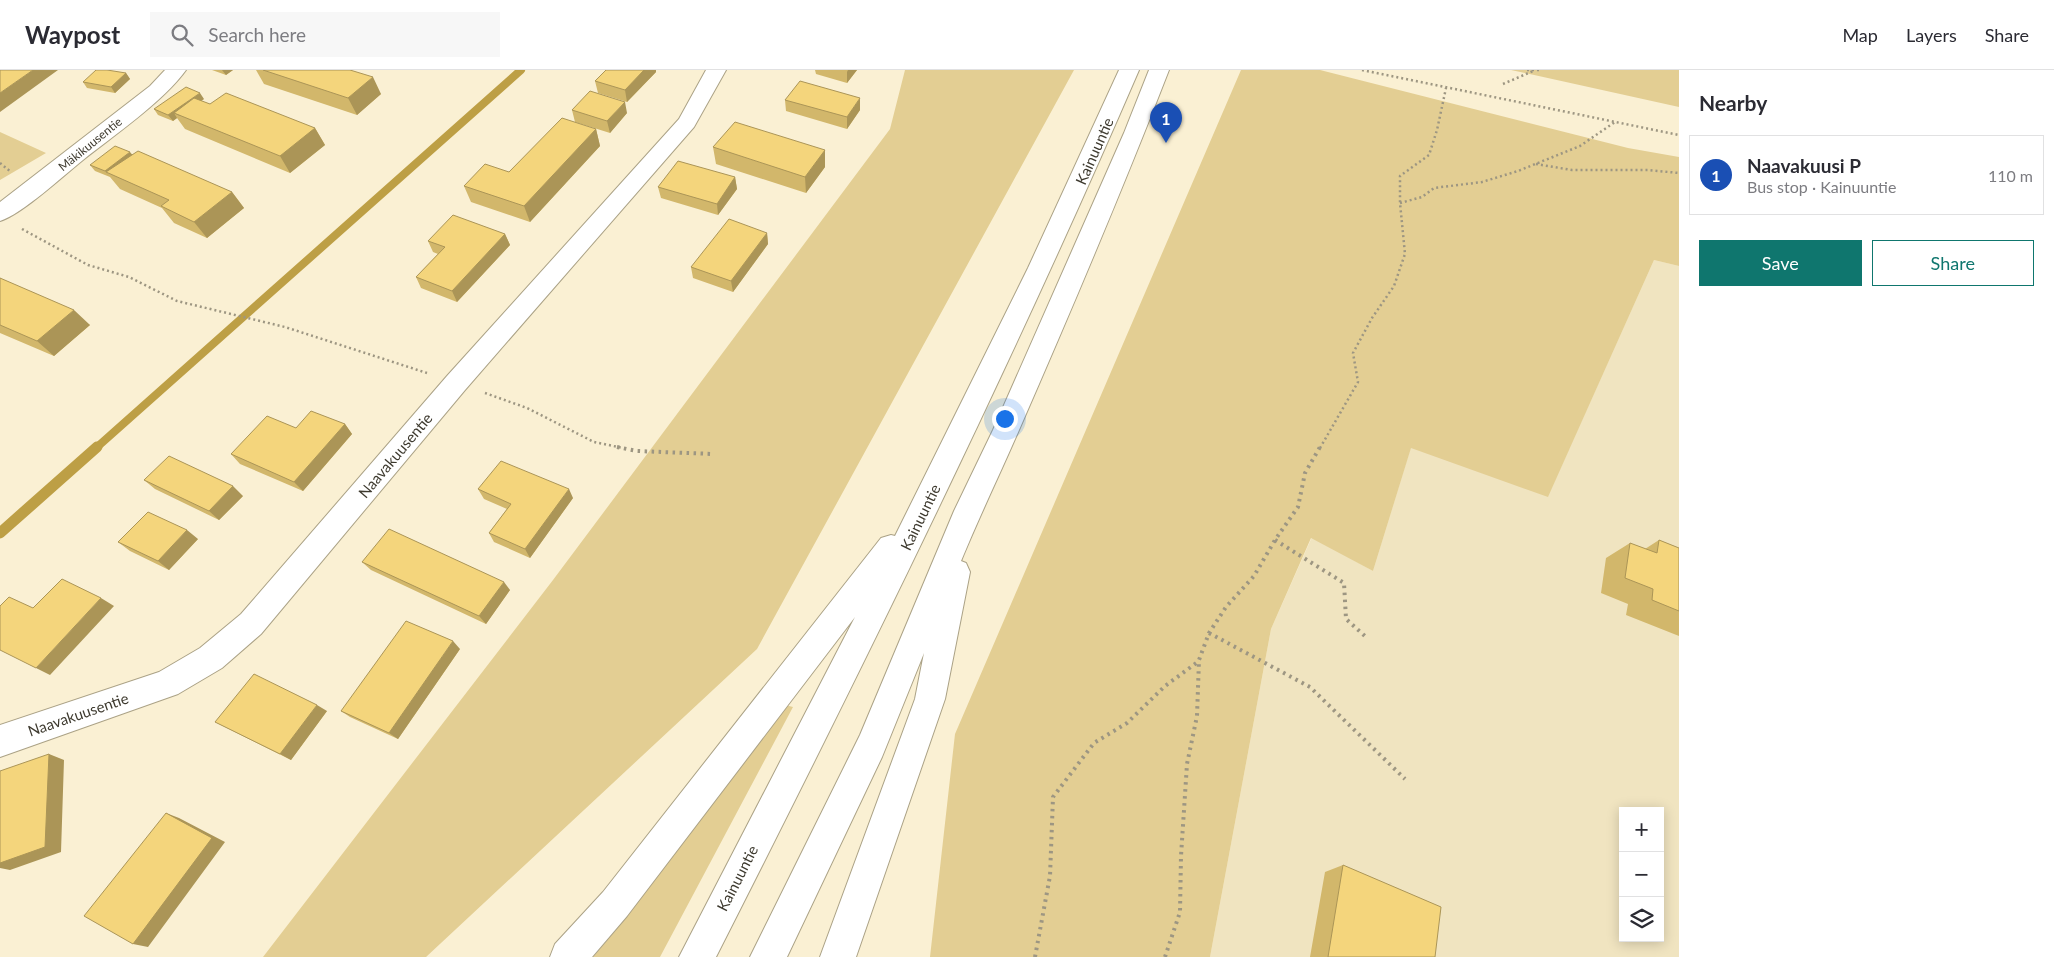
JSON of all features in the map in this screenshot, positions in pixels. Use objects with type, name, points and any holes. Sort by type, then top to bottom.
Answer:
[{"type":"main road","name":"Mäkikuusentie","points":[[8,219],[32,190],[157,90],[176,70]]},
{"type":"main road","name":"Naavakuusentie","points":[[0,741],[167,684],[212,658],[251,624],[456,383],[687,122],[716,70]]},
{"type":"main road","name":"Kainuuntie","points":[[697,957],[812,733],[929,498],[1083,177],[1129,70]]},
{"type":"main road","name":"Kainuuntie","points":[[768,957],[871,746],[968,511],[1006,430],[1134,133],[1158,70]]},
{"type":"main road","points":[[568,957],[614,904],[929,498]]},
{"type":"main road","points":[[838,957],[930,699],[968,511]]},
{"type":"path","points":[[1362,70],[1679,135]]},
{"type":"path","points":[[1527,70],[1542,70]]},
{"type":"path","points":[[1502,84],[1533,71]]},
{"type":"path","points":[[1165,957],[1180,912],[1181,856],[1187,764],[1197,716],[1199,660],[1209,633],[1226,607],[1254,576],[1275,540],[1298,507],[1305,474],[1358,382],[1353,353],[1372,318],[1394,286],[1405,254],[1400,203],[1400,176],[1428,155],[1437,130],[1446,88]]},
{"type":"path","points":[[1400,203],[1422,197],[1434,188],[1482,182],[1518,171],[1580,146],[1615,122]]},
{"type":"path","points":[[1536,164],[1572,170],[1648,170],[1679,173]]},
{"type":"path","points":[[8,219],[88,264],[129,276],[177,301],[268,323],[456,383],[527,408],[594,442],[637,451],[713,454]]},
{"type":"path","points":[[1275,540],[1344,583],[1346,619],[1366,637]]},
{"type":"path","points":[[1209,633],[1310,687],[1405,779]]},
{"type":"path","points":[[1036,957],[1050,876],[1053,797],[1094,743],[1127,723],[1165,686],[1199,660]]},
{"type":"shaded area","points":[[905,70],[1074,70],[757,649],[426,957],[263,957],[553,580],[890,129]]},
{"type":"shaded area","points":[[1241,70],[1320,70],[1628,148],[1679,157],[1679,266],[1654,260],[1548,497],[1411,448],[1373,571],[1311,538],[1271,629],[1210,957],[930,957],[955,734]]},
{"type":"shaded area","points":[[1511,70],[1679,70],[1679,107]]},
{"type":"shaded area","points":[[0,132],[46,153],[0,180]]},
{"type":"shaded area","points":[[1654,260],[1679,266],[1679,957],[1210,957],[1271,629],[1312,537],[1373,571],[1411,447],[1548,496]]},
{"type":"shaded area","points":[[781,704],[793,707],[660,957],[593,957],[628,915]]},
{"type":"building","points":[[0,70],[33,70],[0,93]]},
{"type":"building","points":[[96,70],[126,73],[111,87],[83,82]]},
{"type":"building","points":[[263,70],[350,70],[373,77],[348,98]]},
{"type":"building","points":[[606,70],[644,70],[625,90],[595,81]]},
{"type":"building","points":[[800,81],[860,98],[847,117],[785,100]]},
{"type":"building","points":[[186,87],[200,93],[168,115],[154,109]]},
{"type":"building","points":[[590,91],[625,102],[607,121],[572,110]]},
{"type":"building","points":[[226,93],[315,128],[280,156],[174,113],[194,98],[210,104]]},
{"type":"building","points":[[562,118],[596,129],[524,206],[464,186],[485,164],[509,172]]},
{"type":"building","points":[[735,122],[825,150],[805,177],[713,147]]},
{"type":"building","points":[[115,146],[130,152],[105,171],[90,165]]},
{"type":"building","points":[[138,151],[232,192],[194,222],[161,206],[169,200],[106,172]]},
{"type":"building","points":[[678,161],[735,177],[717,204],[658,187]]},
{"type":"building","points":[[453,215],[505,234],[452,291],[416,277],[445,247],[428,241]]},
{"type":"building","points":[[729,219],[767,233],[731,281],[691,267]]},
{"type":"building","points":[[0,278],[74,310],[37,341],[0,325]]},
{"type":"building","points":[[311,411],[345,424],[294,482],[231,454],[267,416],[296,428]]},
{"type":"building","points":[[169,456],[233,486],[209,511],[144,480]]},
{"type":"building","points":[[501,461],[569,489],[525,549],[489,533],[511,504],[478,489]]},
{"type":"building","points":[[148,512],[187,530],[158,561],[118,542]]},
{"type":"building","points":[[389,529],[504,582],[479,616],[362,562]]},
{"type":"building","points":[[1659,540],[1679,548],[1679,611],[1652,600],[1653,589],[1625,578],[1630,543],[1657,553]]},
{"type":"building","points":[[62,579],[101,598],[36,668],[0,650],[0,606],[9,597],[33,608]]},
{"type":"building","points":[[406,621],[453,641],[389,733],[341,711]]},
{"type":"building","points":[[254,674],[317,705],[280,754],[215,722]]},
{"type":"building","points":[[49,754],[45,847],[0,863],[0,771]]},
{"type":"building","points":[[166,813],[212,838],[133,944],[84,916]]},
{"type":"building","points":[[1343,865],[1441,907],[1435,957],[1328,957]]},
{"type":"waterway","points":[[96,448],[521,70]]},
{"type":"waterway","points":[[0,533],[97,447]]},
{"type":"place","name":"Naavakuusi P","points":[[1166,143]]}]
